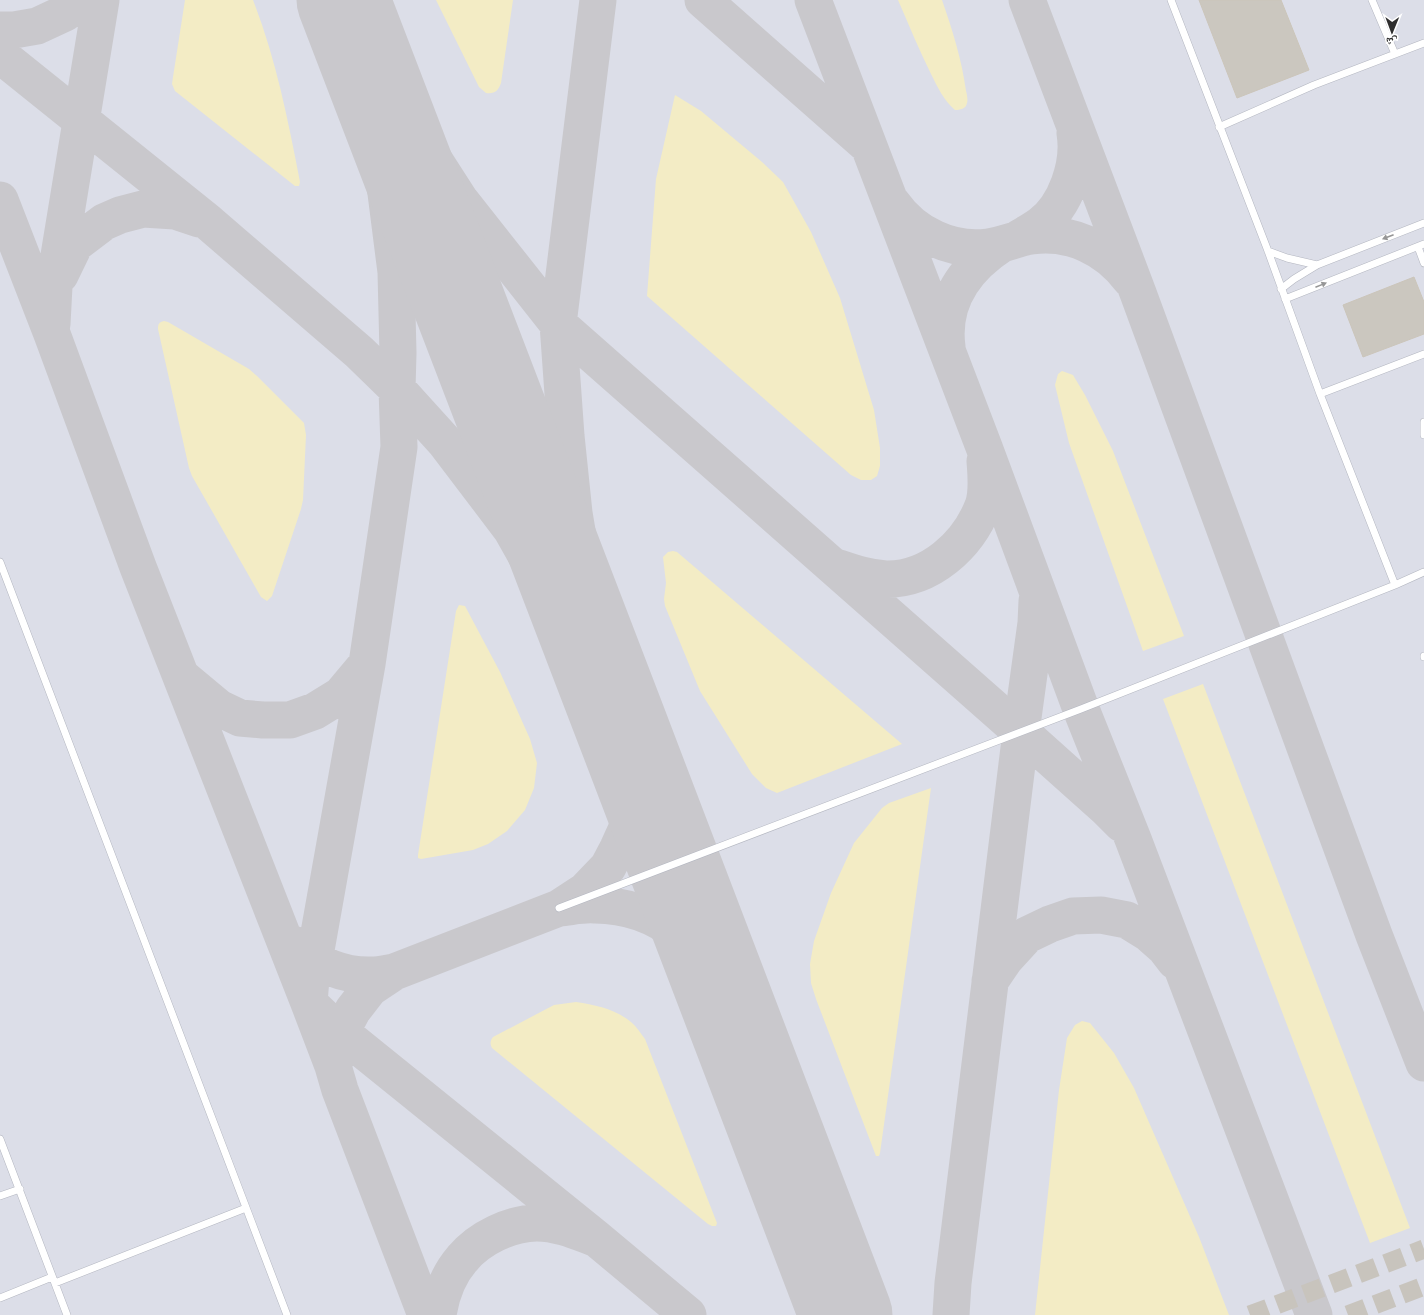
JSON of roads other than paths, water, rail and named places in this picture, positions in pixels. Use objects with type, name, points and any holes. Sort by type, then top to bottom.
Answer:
[{"type":"lane","points":[[1171,0],[1268,251],[1320,394],[1395,584]]},
{"type":"lane","points":[[1372,0],[1396,54]]},
{"type":"lane","points":[[1219,127],[1314,85],[1424,43]]},
{"type":"lane","points":[[1281,289],[1317,265],[1424,223]]},
{"type":"lane","points":[[1285,299],[1421,246],[1424,263]]},
{"type":"lane","points":[[1268,251],[1287,258],[1317,265]]},
{"type":"lane","points":[[1320,394],[1424,354]]},
{"type":"lane","points":[[1424,422],[1424,435]]},
{"type":"lane","points":[[0,562],[287,1315]]},
{"type":"lane","points":[[559,908],[1075,712],[1424,572]]},
{"type":"lane","points":[[0,1139],[67,1315]]},
{"type":"lane","points":[[0,1196],[20,1189]]},
{"type":"lane","points":[[0,1298],[54,1280],[246,1208]]},
{"type":"tunnel","points":[[1250,1315],[1424,1249]]},
{"type":"tunnel","points":[[1348,1315],[1424,1286]]}]
